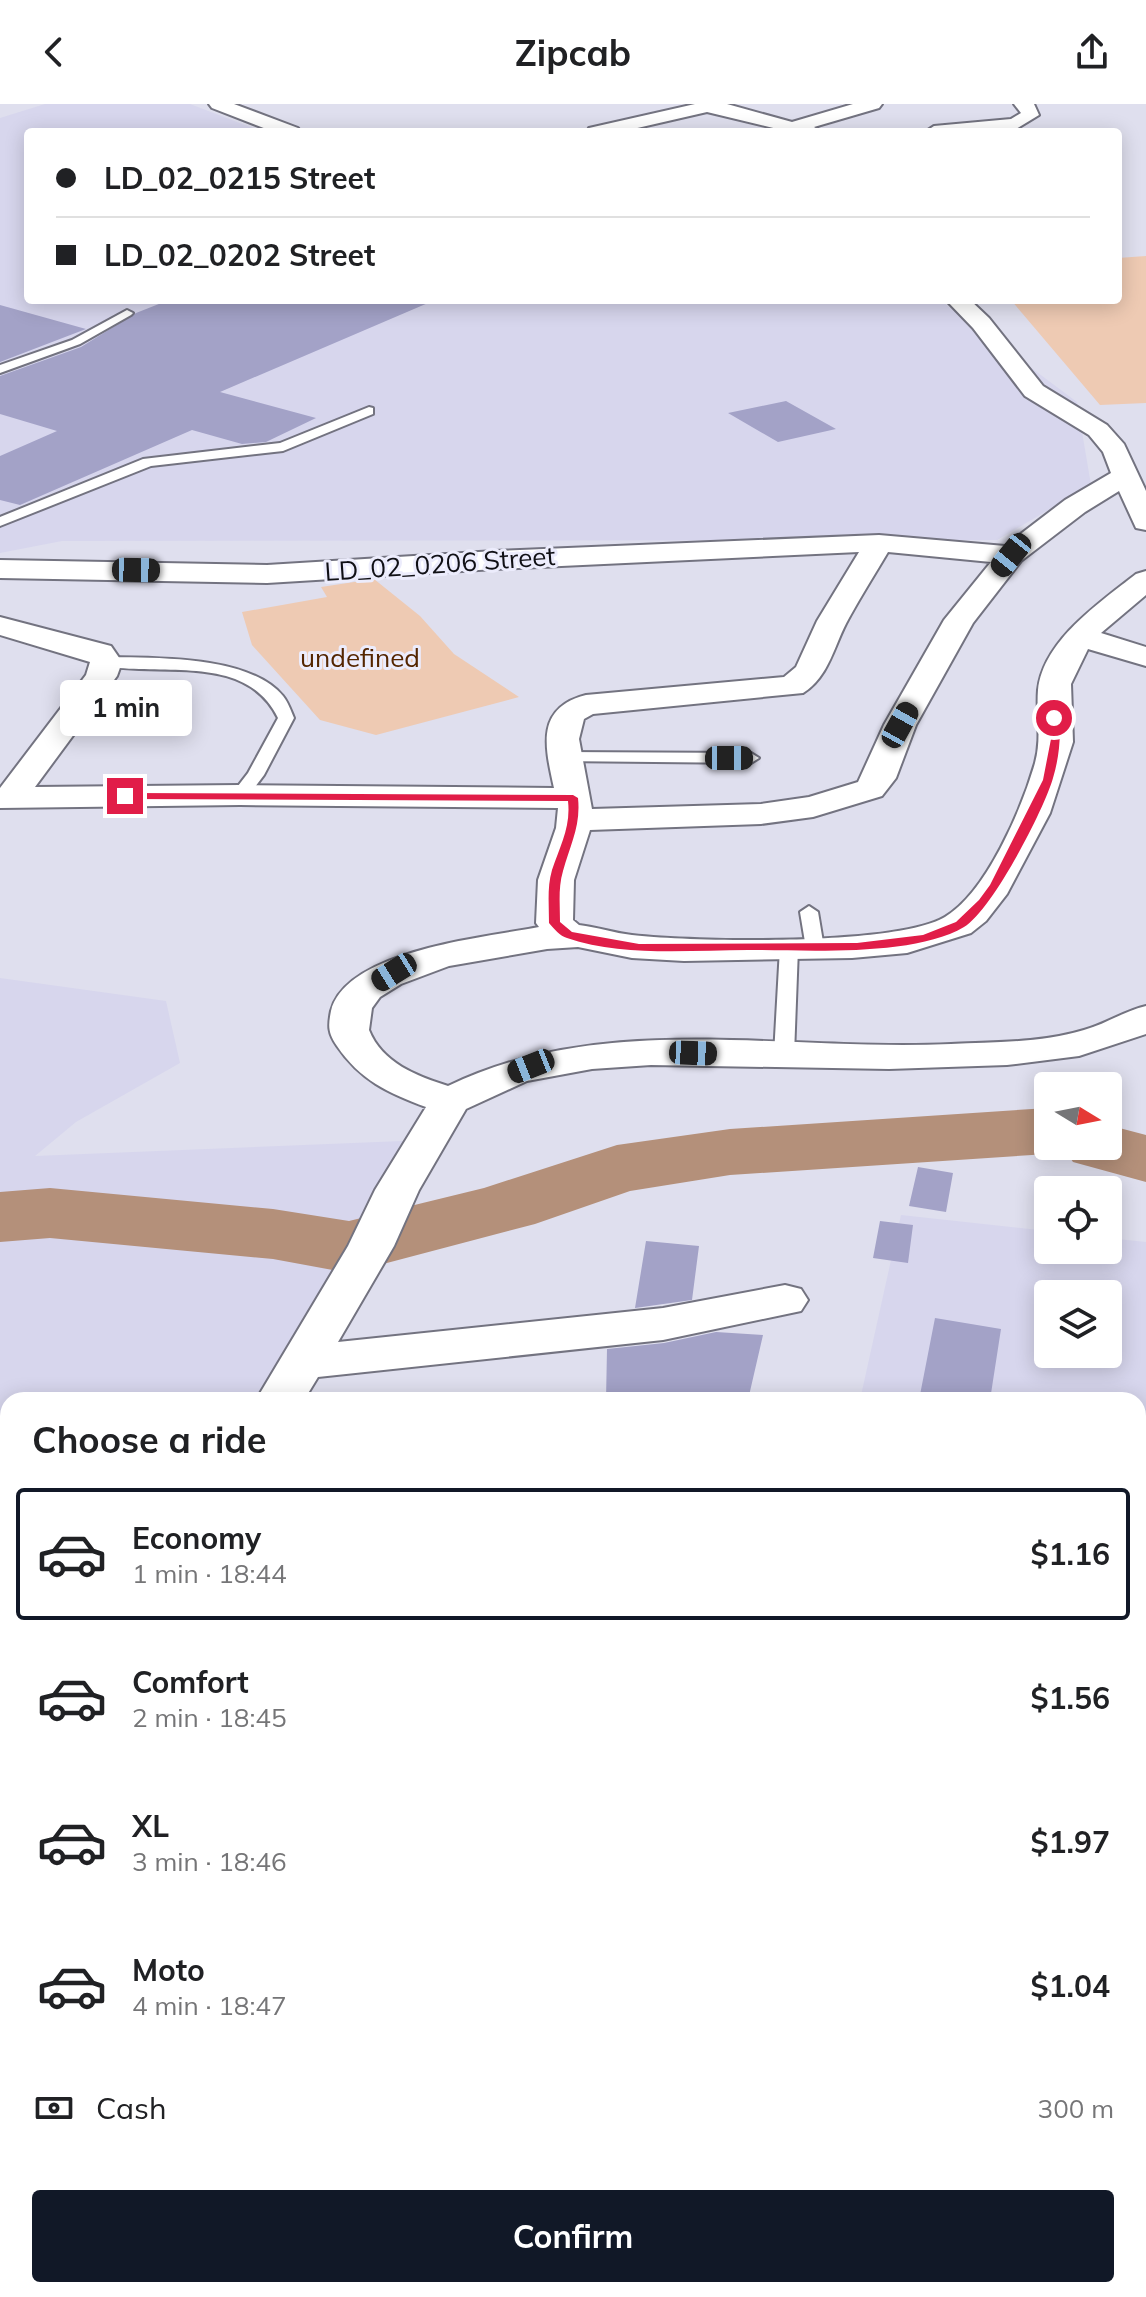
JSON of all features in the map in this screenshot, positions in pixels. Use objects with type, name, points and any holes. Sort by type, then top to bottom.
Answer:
[{"type":"street","points":[[218,104],[281,128]]},
{"type":"street","points":[[793,127],[873,104]]},
{"type":"street","points":[[1002,128],[1025,120],[1030,115],[1030,110],[1023,104]]},
{"type":"street","points":[[637,128],[713,105],[797,128]]},
{"type":"street","points":[[961,304],[981,323],[1034,391],[1098,430],[1115,450],[1145,517]]},
{"type":"street","points":[[1098,430],[1130,433]]},
{"type":"street","points":[[5,798],[240,795],[761,814],[813,807],[870,789],[879,778],[900,725],[959,620],[1011,555],[1075,506],[1125,476]]},
{"type":"street","points":[[568,935],[555,923],[554,893],[574,809],[561,748],[569,714],[576,707],[792,686],[811,669],[832,621],[879,543]]},
{"type":"street","name":"LD_02_0206 Street","points":[[0,569],[267,574],[495,560],[879,543],[1011,555]]},
{"type":"street","points":[[450,1101],[394,1081],[369,1062],[352,1039],[348,1025],[352,1009],[368,988],[394,972],[432,957],[568,935],[639,947],[802,948],[925,938],[960,924],[983,903],[995,885],[1048,780],[1056,739],[1051,697],[1058,674],[1079,636],[1146,580]]},
{"type":"street","points":[[0,626],[100,653],[106,662],[96,683],[5,798]]},
{"type":"street","points":[[1079,636],[1146,657]]},
{"type":"street","points":[[292,1381],[371,1246],[397,1190],[450,1101],[531,1066],[623,1053],[948,1059],[1073,1047],[1126,1030],[1146,1018]]},
{"type":"street","points":[[292,1381],[663,1324],[785,1300]]},
{"type":"lane","points":[[0,369],[76,342],[127,313]]},
{"type":"lane","points":[[0,522],[148,462],[283,447],[369,411]]},
{"type":"lane","points":[[106,662],[225,669],[267,690],[283,706],[286,718],[256,775],[240,795]]},
{"type":"lane","points":[[563,757],[751,758]]},
{"type":"lane","points":[[784,1055],[809,912]]},
{"type":"shaded area","points":[[45,104],[190,104],[253,128],[24,128],[24,304],[945,304],[1077,402],[1091,485],[997,540],[62,541],[0,553],[0,118]]},
{"type":"shaded area","points":[[0,978],[166,1001],[180,1063],[76,1122],[35,1156],[427,1140],[287,1392],[0,1392]]},
{"type":"shaded area","points":[[901,1215],[1034,1229],[1034,1264],[1122,1264],[1122,1239],[1146,1242],[1146,1392],[862,1392]]},
{"type":"green space","points":[[1146,256],[1146,403],[1100,405],[1014,304],[1122,304],[1122,258]]},
{"type":"green space","name":"undefined","points":[[374,579],[420,616],[454,654],[519,697],[376,735],[320,720],[252,645],[242,612],[327,597],[321,587]]},
{"type":"building","points":[[159,304],[426,304],[220,392],[316,418],[266,442],[242,444],[192,430],[20,505],[0,500],[0,456],[57,431],[0,414],[0,376],[81,347],[136,313]]},
{"type":"building","points":[[0,305],[86,329],[0,362]]},
{"type":"building","points":[[786,401],[836,429],[778,442],[728,413]]},
{"type":"building","points":[[918,1167],[953,1173],[946,1212],[909,1206]]},
{"type":"building","points":[[880,1221],[913,1225],[908,1263],[873,1258]]},
{"type":"building","points":[[646,1241],[699,1246],[692,1300],[635,1308]]},
{"type":"building","points":[[935,1318],[1001,1329],[991,1392],[921,1392]]},
{"type":"building","points":[[716,1332],[763,1335],[750,1392],[606,1392],[607,1349],[664,1343]]},
{"type":"waterway","points":[[0,1217],[50,1213],[273,1234],[349,1247],[507,1207],[617,1169],[730,1152],[1034,1132]]},
{"type":"waterway","points":[[1122,1152],[1146,1159]]},
{"type":"route","points":[[125,796],[573,798],[576,820],[557,873],[554,893],[555,923],[568,935],[639,947],[857,946],[925,938],[960,924],[983,903],[1048,780],[1056,739],[1054,718]]}]
